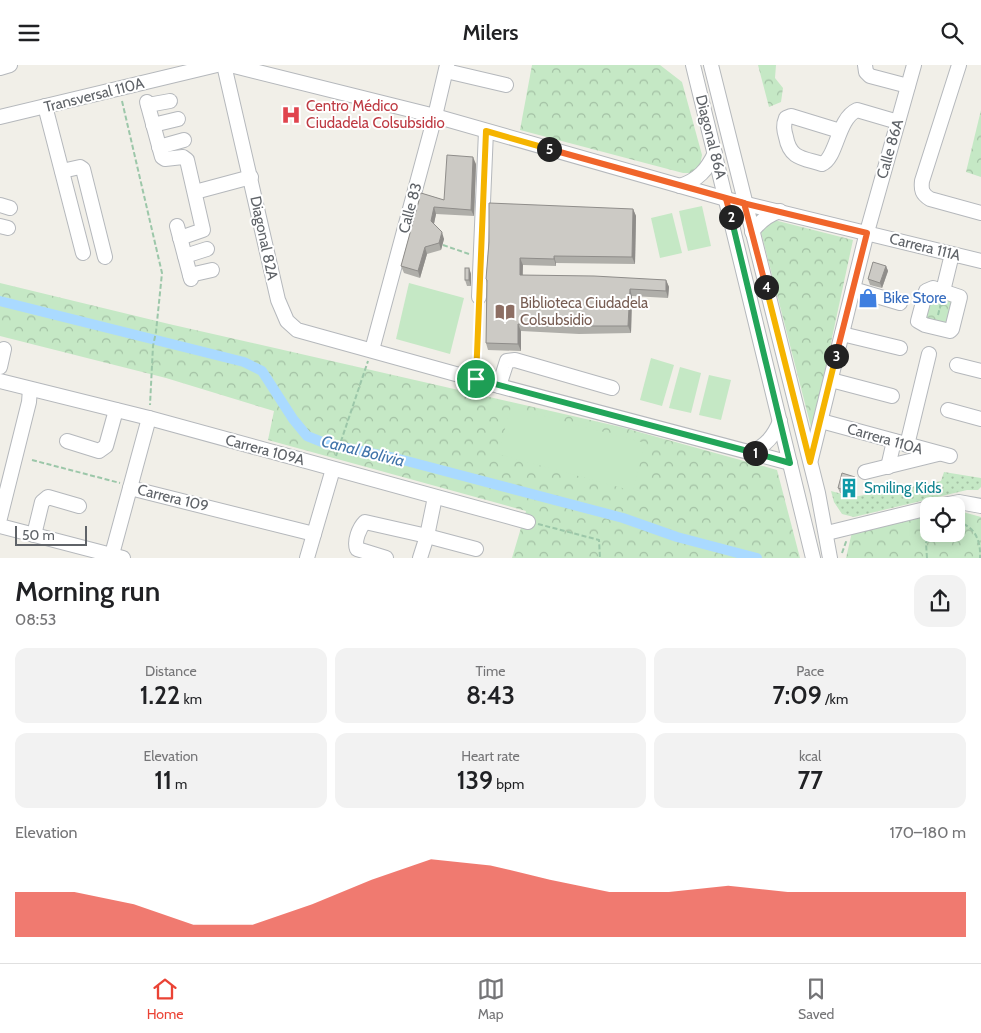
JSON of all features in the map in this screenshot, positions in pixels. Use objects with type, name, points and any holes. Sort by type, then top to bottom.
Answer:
[{"type":"street","points":[[0,68],[10,65]]},
{"type":"street","name":"Transversal 110A","points":[[0,117],[119,89],[188,68],[217,65]]},
{"type":"street","name":"Diagonal 82A","points":[[224,65],[278,300],[287,321],[297,330],[790,463]]},
{"type":"street","name":"Carrera 111A","points":[[230,65],[435,116],[726,199],[981,261]]},
{"type":"street","name":"Diagonal 86A","points":[[693,65],[813,556]]},
{"type":"street","name":"Diagonal 86A","points":[[711,65],[810,462],[827,533],[830,558]]},
{"type":"street","points":[[865,65],[866,72],[870,76],[908,86]]},
{"type":"street","name":"Calle 86A","points":[[867,233],[914,65]]},
{"type":"street","points":[[959,65],[921,189],[924,195],[930,199],[981,213]]},
{"type":"street","points":[[446,68],[506,85]]},
{"type":"street","name":"Calle 83","points":[[372,350],[435,116],[446,68]]},
{"type":"street","points":[[170,101],[148,103],[153,125],[163,159],[183,157],[187,160],[204,230],[179,232],[191,277],[212,270]]},
{"type":"street","points":[[45,107],[83,253]]},
{"type":"street","points":[[840,131],[852,113],[857,110],[898,122]]},
{"type":"street","points":[[153,125],[178,119]]},
{"type":"street","points":[[479,297],[486,131]]},
{"type":"street","points":[[159,147],[184,140]]},
{"type":"street","points":[[680,186],[702,174],[710,165],[715,153]]},
{"type":"street","points":[[62,171],[80,167],[83,169],[105,257]]},
{"type":"street","points":[[195,192],[251,177]]},
{"type":"street","points":[[752,232],[767,216],[780,211]]},
{"type":"street","name":"Diagonal 86A","points":[[810,462],[867,233]]},
{"type":"street","points":[[185,256],[207,249]]},
{"type":"street","points":[[943,291],[952,254]]},
{"type":"street","points":[[853,289],[900,303]]},
{"type":"street","points":[[842,334],[900,348]]},
{"type":"street","points":[[0,367],[4,349]]},
{"type":"street","points":[[866,472],[888,467],[900,443],[929,354]]},
{"type":"street","points":[[499,385],[507,361],[515,359],[612,388]]},
{"type":"street","points":[[957,365],[981,371]]},
{"type":"street","points":[[831,380],[892,396]]},
{"type":"street","name":"Carrera 109A","points":[[0,381],[148,418],[528,522]]},
{"type":"street","points":[[0,518],[30,402],[30,389]]},
{"type":"street","points":[[67,441],[99,451],[103,449],[106,446],[116,410]]},
{"type":"street","points":[[948,410],[981,419]]},
{"type":"street","points":[[0,527],[115,557],[148,418]]},
{"type":"street","points":[[751,452],[770,441],[780,421]]},
{"type":"street","name":"Carrera 110A","points":[[821,421],[945,455],[888,467]]},
{"type":"street","points":[[308,558],[333,469]]},
{"type":"street","name":"Carrera 109","points":[[130,488],[314,534]]},
{"type":"street","points":[[34,535],[44,499],[48,497],[79,506]]},
{"type":"street","points":[[420,558],[435,497]]},
{"type":"street","points":[[965,503],[981,506]]},
{"type":"street","points":[[827,533],[920,511]]},
{"type":"street","points":[[386,558],[357,549],[356,542],[365,522],[427,535],[476,549]]},
{"type":"path","points":[[119,89],[162,273],[153,345],[152,385],[148,418]]},
{"type":"path","points":[[443,245],[481,257]]},
{"type":"path","points":[[476,379],[479,297]]},
{"type":"path","points":[[336,454],[372,350]]},
{"type":"path","name":"Carrera 109","points":[[32,460],[119,482],[130,488]]},
{"type":"path","points":[[528,522],[599,540],[600,558]]},
{"type":"path","points":[[965,525],[979,539],[981,548],[979,558]]},
{"type":"path","points":[[840,558],[852,527]]},
{"type":"path","points":[[926,542],[927,558]]},
{"type":"green space","points":[[532,65],[660,65],[682,82],[702,155],[700,166],[693,173],[683,173],[520,130]]},
{"type":"green space","points":[[758,65],[776,65],[775,78],[783,88],[781,102],[769,107]]},
{"type":"green space","points":[[981,110],[981,177],[966,172]]},
{"type":"green space","points":[[702,206],[711,246],[688,251],[679,211]]},
{"type":"green space","points":[[672,213],[682,253],[660,258],[651,218]]},
{"type":"green space","points":[[774,220],[853,240],[812,431],[761,232]]},
{"type":"green space","points":[[0,283],[169,324],[621,427],[777,470],[800,558],[512,558],[526,511],[268,440],[274,411],[166,378],[0,336]]},
{"type":"green space","points":[[409,283],[464,298],[450,354],[396,339]]},
{"type":"green space","points":[[931,290],[958,297],[950,330],[923,322]]},
{"type":"green space","points":[[651,358],[674,365],[662,406],[640,400]]},
{"type":"green space","points":[[680,367],[701,373],[691,413],[669,408]]},
{"type":"green space","points":[[709,375],[731,380],[721,420],[699,415]]},
{"type":"green space","points":[[511,407],[645,443],[633,491],[498,454]]},
{"type":"green space","points":[[944,472],[981,478],[981,487],[978,490],[967,490],[938,497],[920,497],[920,501],[854,517],[842,514],[834,502],[831,491],[853,497],[941,481]]},
{"type":"green space","points":[[965,513],[981,517],[981,558],[846,558],[852,532],[920,517],[920,542],[965,542]]},
{"type":"building","points":[[447,155],[473,157],[471,210],[434,207],[431,221],[442,232],[439,243],[425,247],[418,271],[401,266],[421,193],[444,200]]},
{"type":"building","points":[[489,203],[633,209],[632,257],[554,256],[554,259],[520,258],[520,275],[594,276],[666,280],[666,291],[630,289],[628,326],[518,324],[518,344],[486,343]]},
{"type":"building","points":[[873,262],[886,266],[880,283],[868,279]]},
{"type":"building","points":[[465,268],[469,268],[469,280],[465,280]]},
{"type":"building","points":[[842,473],[855,477],[851,492],[838,488]]},
{"type":"waterway","name":"Canal Bolivia","points":[[0,301],[244,362],[262,371],[293,419],[307,436],[327,444],[399,459],[623,518],[677,537],[757,558]]},
{"type":"place","name":"Centro Médico Ciudadela Colsubsidio","points":[[291,115]]},
{"type":"place","name":"Bike Store","points":[[868,298]]},
{"type":"place","name":"Biblioteca Ciudadela Colsubsidio","points":[[505,312]]},
{"type":"place","name":"Smiling Kids","points":[[849,488]]},
{"type":"route","points":[[476,379],[486,131],[744,203],[810,462],[867,233],[744,203],[726,199],[790,463],[476,379]]}]
